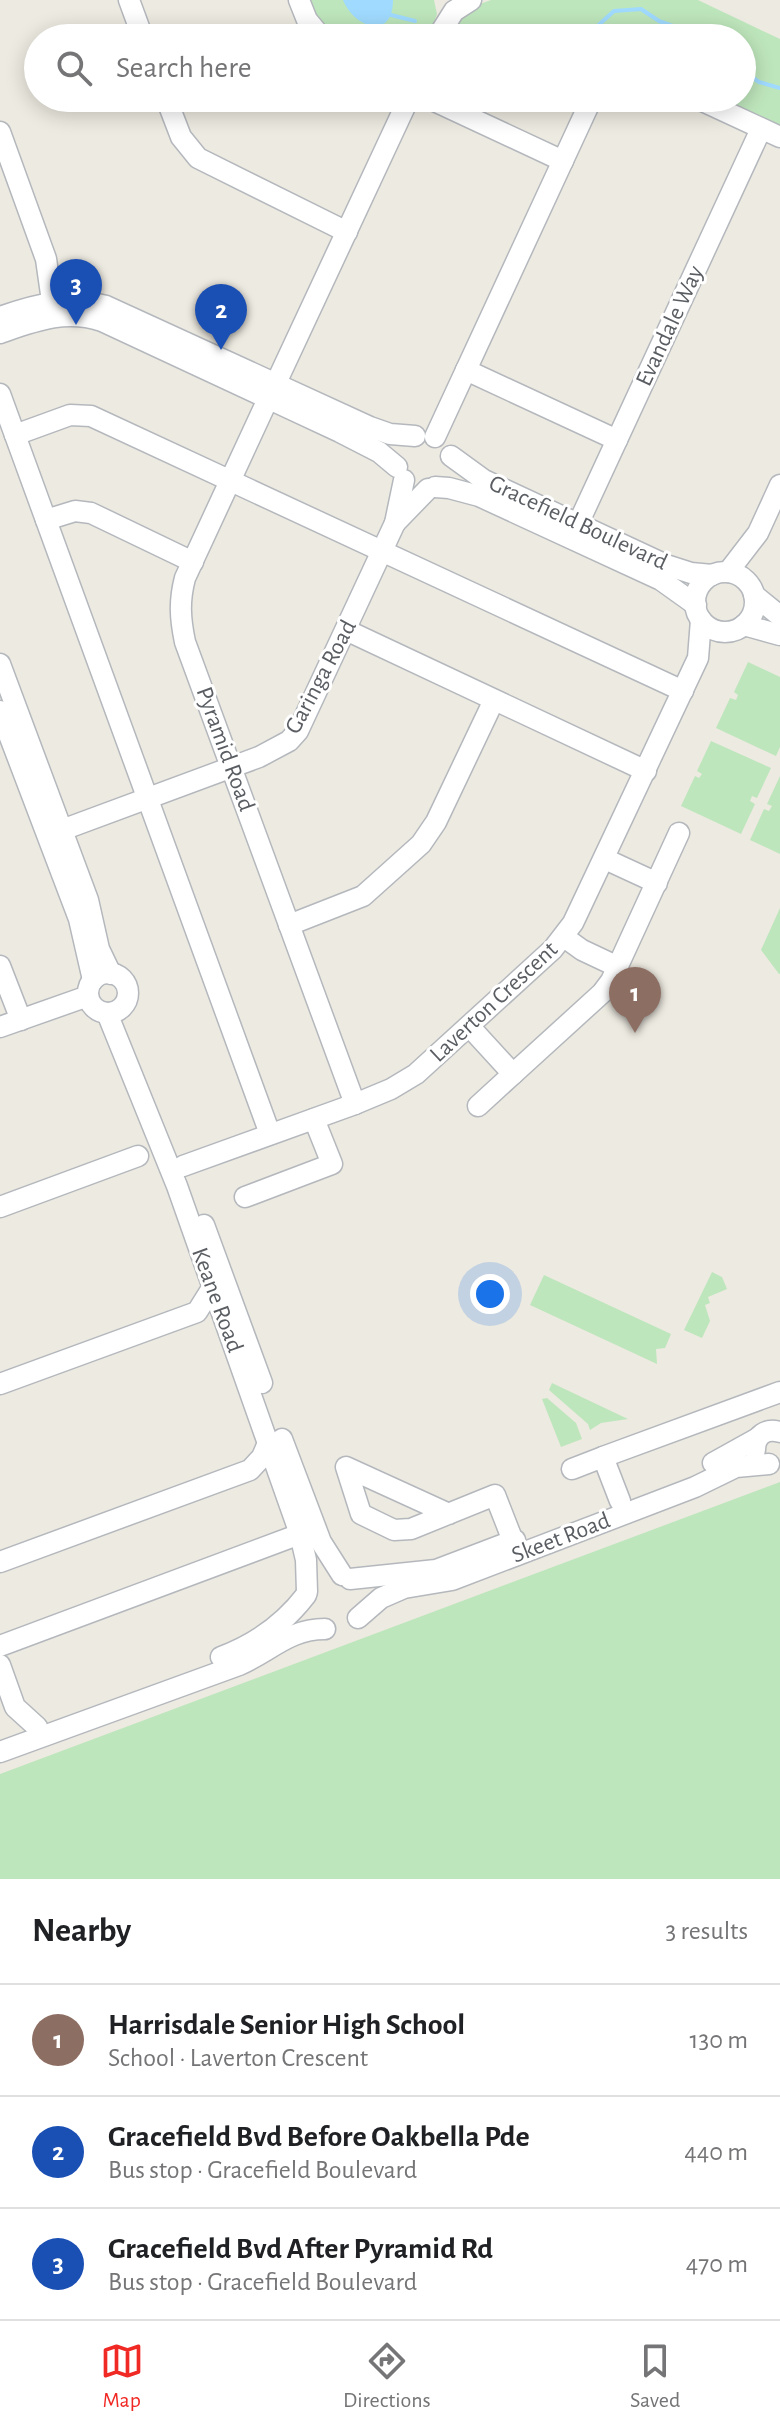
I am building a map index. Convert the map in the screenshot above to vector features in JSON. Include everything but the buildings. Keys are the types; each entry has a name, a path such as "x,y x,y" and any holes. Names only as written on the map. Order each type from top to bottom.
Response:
{"street":[{"path":"129,0 138,24"},
{"path":"299,0 310,24"},
{"path":"445,24 457,4"},
{"path":"171,112 181,137 198,158 347,232"},
{"name":"Pyramid Road","path":"355,1104 185,642 179,618 179,600 185,578 403,112"},
{"path":"458,112 563,161"},
{"path":"401,473 402,446 425,437 466,370 586,112"},
{"path":"726,112 771,133"},
{"path":"0,132 46,259 52,301"},
{"name":"Evandale Way","path":"578,524 771,133"},
{"path":"0,317 52,301 82,301 106,306 272,391"},
{"path":"0,333 51,316 93,318 344,424 442,442 451,456 448,474 432,488 411,486 379,452 344,424"},
{"path":"466,370 617,440"},
{"path":"0,394 270,1134"},
{"path":"15,435 70,415 91,416 683,691"},
{"name":"Gracefield Boulevard","path":"451,456 484,480 678,570 735,581 780,616"},
{"name":"Garinga Road","path":"62,830 232,767 289,741 298,731 395,523 401,473"},
{"path":"735,581 780,485"},
{"name":"Garinga Road","path":"395,523 432,488"},
{"name":"Gracefield Boulevard","path":"432,488 449,488 479,496 661,580 698,612"},
{"path":"46,520 75,511 91,513 193,562"},
{"path":"735,581 701,584 698,612 717,631 735,629 780,635"},
{"path":"735,581 753,613 735,629"},
{"name":"Laverton Crescent","path":"176,1169 355,1104 409,1080 564,937 605,859 698,658 698,612"},
{"name":"Laverton Crescent","path":"698,658 735,629"},
{"path":"346,630 646,771"},
{"name":"Keane Road","path":"0,664 88,900 99,949 94,1008 114,1011"},
{"path":"289,925 363,896 421,844 436,822 494,700"},
{"name":"Keane Road","path":"0,711 79,919 97,983"},
{"path":"478,1106 605,990 679,833"},
{"path":"605,859 657,883"},
{"path":"564,937 582,950 618,967"},
{"path":"0,966 21,1020"},
{"name":"Keane Road","path":"97,983 122,979 127,998 114,1011"},
{"path":"0,1027 97,983"},
{"name":"Keane Road","path":"114,1011 155,1132 176,1169 212,1288 300,1534 306,1560 307,1593"},
{"name":"Keane Road","path":"114,1011 176,1169 234,1300 321,1542 346,1577"},
{"path":"469,1026 513,1074"},
{"path":"245,1197 332,1164 314,1119"},
{"path":"0,1207 138,1156 155,1132"},
{"path":"138,1156 176,1169"},
{"path":"197,1312 212,1288"},
{"path":"0,1384 197,1312 225,1323"},
{"path":"572,1469 780,1392"},
{"path":"774,1433 755,1446 757,1454 774,1463"},
{"name":"Skeet Road","path":"346,1577 436,1570 687,1476 774,1433"},
{"path":"0,1562 250,1470 262,1457 268,1443"},
{"path":"603,1457 620,1501"},
{"name":"Skeet Road","path":"358,1618 381,1598 404,1588 452,1580 695,1487 736,1467 774,1463"},
{"path":"449,1514 346,1467 361,1514 394,1530 411,1529 449,1514 495,1495 513,1541"},
{"path":"250,1470 268,1476 284,1487"},
{"path":"0,1646 300,1534"},
{"path":"0,1741 237,1651 277,1627 318,1579 334,1574 346,1577 358,1587 362,1608 351,1626 341,1630 298,1632 261,1656 239,1665 0,1752"},
{"path":"307,1593 306,1607 311,1619 325,1629"},
{"path":"0,1665 15,1707 37,1727"}],"green space":[{"path":"307,0 434,0 437,14 433,24 320,24"},
{"path":"491,0 698,0 748,24 452,24 466,9"},
{"path":"756,28 780,39 780,129 747,112 756,112"},
{"path":"748,662 780,677 780,747 776,756 716,728 730,698 736,700 738,695 734,692"},
{"path":"711,741 771,768 757,798 752,796 750,801 755,804 741,834 681,806 695,776 699,778 702,774 697,771"},
{"path":"780,776 780,854 750,840 764,809 769,811 772,806 767,804"},
{"path":"780,908 780,974 779,974 761,950"},
{"path":"712,1272 722,1277 727,1289 708,1297 710,1303 705,1305 710,1321 702,1338 684,1330"},
{"path":"544,1275 671,1334 665,1348 656,1349 657,1364 530,1305"},
{"path":"552,1383 628,1419 601,1423 590,1430 588,1424 549,1390"},
{"path":"547,1398 576,1423 582,1439 561,1447 542,1399"},
{"path":"780,1482 780,1879 0,1879 0,1774"}],"water":[{"path":"343,0 393,0 391,13 382,24 364,23 348,10"}],"waterway":[{"path":"600,24 614,11 641,9 667,24"},
{"path":"391,15 415,21"},
{"path":"756,80 780,88"}],"place":[{"name":"Gracefield Bvd After Pyramid Rd","path":"76,325"},
{"name":"Gracefield Bvd Before Oakbella Pde","path":"221,350"},
{"name":"Harrisdale Senior High School","path":"635,1033"}]}
